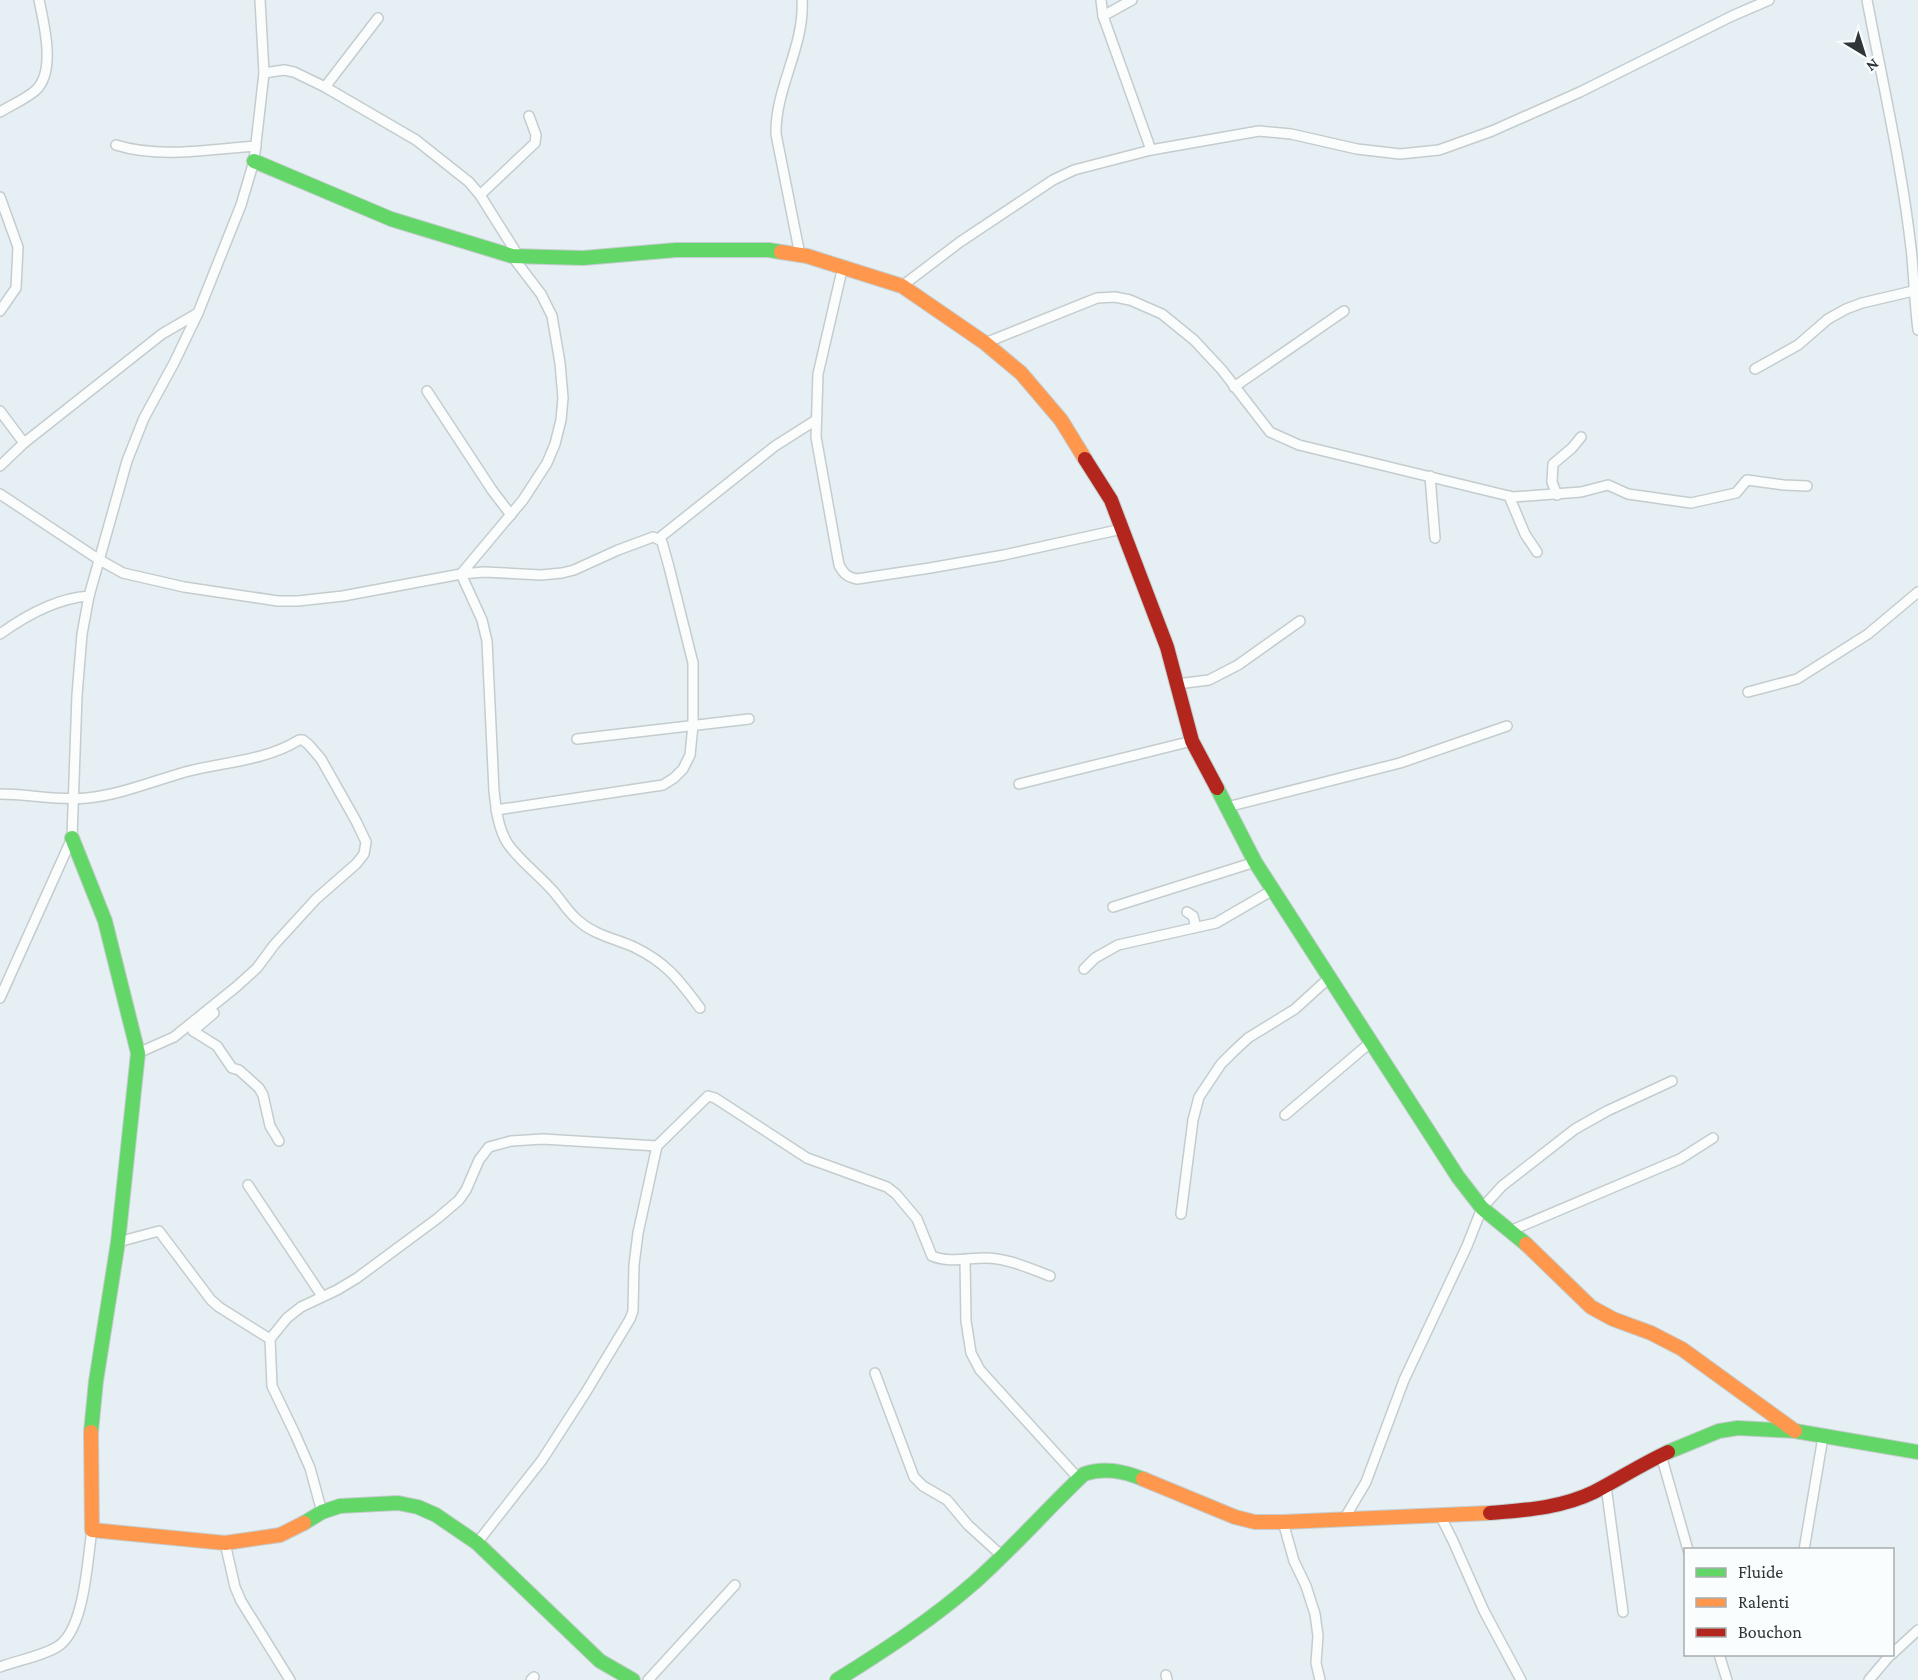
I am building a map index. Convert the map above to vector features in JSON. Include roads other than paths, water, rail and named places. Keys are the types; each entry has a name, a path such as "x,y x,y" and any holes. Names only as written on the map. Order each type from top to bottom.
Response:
{"street":[{"path":"0,112 36,90 45,76 48,64 39,0"},
{"path":"0,998 72,838 77,695 82,634 98,559 127,461 144,418 198,313 241,204 254,160 264,73 260,0"},
{"path":"800,255 776,134 776,118 779,99 796,45 802,0"},
{"path":"1101,0 1103,16 1151,150"},
{"path":"1103,16 1132,0"},
{"path":"902,286 960,242 1053,180 1074,170 1151,150 1259,130 1291,134 1357,149 1400,154 1439,150 1536,112 1769,0"},
{"path":"1867,0 1899,174 1912,259 1918,330"},
{"path":"325,87 378,18"},
{"path":"264,73 284,70 294,72 325,87 416,140 469,182 480,195 552,316 563,398 555,444 547,463 523,500 461,574"},
{"path":"480,195 535,142 536,135 529,116"},
{"path":"116,145 137,152 195,151 256,146"},
{"path":"254,160 391,219 515,256 583,258 676,250 769,250 800,255 843,266 902,286 985,343 1020,373 1061,420 1112,500 1167,647 1192,741 1255,862 1458,1177 1482,1208 1510,1230 1591,1307 1682,1349 1795,1431"},
{"path":"0,197 18,247 16,288 0,310"},
{"path":"843,266 818,374 816,437 839,565 844,573 857,579 930,568 1004,555 1122,528"},
{"path":"1755,369 1798,345 1828,319 1846,309 1913,291"},
{"path":"985,343 1097,298 1115,297 1130,300 1162,314 1194,340 1222,370 1263,425 1277,436 1299,445 1509,496 1557,495 1608,485 1628,494 1691,503 1736,493 1747,480 1807,486"},
{"path":"1234,387 1344,311"},
{"path":"0,466 24,443 162,334 198,313"},
{"path":"427,391 492,490 511,514"},
{"path":"0,411 24,443"},
{"path":"658,539 775,446 816,420"},
{"path":"1557,495 1552,482 1553,464 1581,437"},
{"path":"1430,476 1435,538"},
{"path":"0,494 123,573 156,581 278,601 317,600 461,574 562,573 653,537 658,539 662,542 693,663 693,725 688,761 674,778 663,786 496,810"},
{"path":"1509,496 1525,534 1537,552"},
{"path":"461,574 482,620 487,641 494,791 501,831 509,845 554,891 579,922 664,964 677,976 700,1008"},
{"path":"1748,692 1797,679 1868,634 1918,592"},
{"path":"0,634 50,606 76,596 89,596"},
{"path":"1177,684 1209,680 1238,665 1300,621"},
{"path":"577,739 748,719"},
{"path":"1227,807 1400,763 1507,726"},
{"path":"0,794 91,798 186,772 276,752 303,740 321,759 356,820 366,842 364,854 356,864 316,899 274,945 257,968 174,1037 138,1053"},
{"path":"1019,784 1192,741"},
{"path":"0,1667 58,1646 68,1636 80,1614 92,1530 90,1438 104,1325 118,1242 138,1053 105,921 72,838"},
{"path":"1113,907 1255,862"},
{"path":"1084,969 1095,958 1118,945 1216,923 1273,890"},
{"path":"1187,912 1193,916 1196,927"},
{"path":"1181,1214 1193,1120 1199,1097 1221,1064 1248,1038 1295,1009 1329,978"},
{"path":"209,1009 214,1013 193,1031 217,1046 232,1068 239,1070 259,1089 263,1095 270,1126 279,1141"},
{"path":"1285,1115 1371,1042"},
{"path":"1344,1521 1366,1482 1404,1380 1467,1246 1482,1208 1502,1186 1575,1129 1607,1111 1672,1081"},
{"path":"477,1543 542,1460 630,1319 633,1311 634,1265 638,1233 657,1146 708,1096 715,1098 807,1158 887,1187 917,1219 932,1256 938,1259 1002,1260 1050,1276"},
{"path":"1510,1230 1680,1159 1713,1138"},
{"path":"322,1512 310,1468 272,1386 270,1339 287,1318 301,1307 357,1278 450,1208 466,1190 479,1160 489,1147 511,1141 543,1139 657,1146"},
{"path":"248,1185 322,1296"},
{"path":"118,1242 159,1231 219,1307 270,1339"},
{"path":"965,1260 966,1321 971,1353 980,1370 1079,1479"},
{"path":"875,1373 914,1477 923,1486 947,1500 968,1525 1001,1555"},
{"path":"837,1680 878,1655 936,1614 976,1580 1079,1479 1094,1469 1118,1471 1147,1480 1192,1500 1252,1521 1344,1521 1533,1510 1554,1506 1606,1486 1661,1455 1719,1431 1738,1428 1795,1431 1918,1452"},
{"path":"1804,1548 1823,1437"},
{"path":"1661,1455 1687,1548"},
{"path":"1606,1486 1623,1612"},
{"path":"92,1530 225,1543 280,1535 322,1512 340,1506 369,1503 418,1506 436,1515 477,1543 600,1661 633,1680"},
{"path":"1440,1515 1484,1611 1521,1680"},
{"path":"1283,1522 1294,1561 1306,1586 1315,1614 1318,1636 1316,1663 1320,1680"},
{"path":"225,1543 235,1587 241,1601 290,1680"},
{"path":"648,1680 735,1584"},
{"path":"1894,1652 1918,1630"},
{"path":"1720,1656 1727,1680"},
{"path":"1869,1680 1890,1656"}]}
